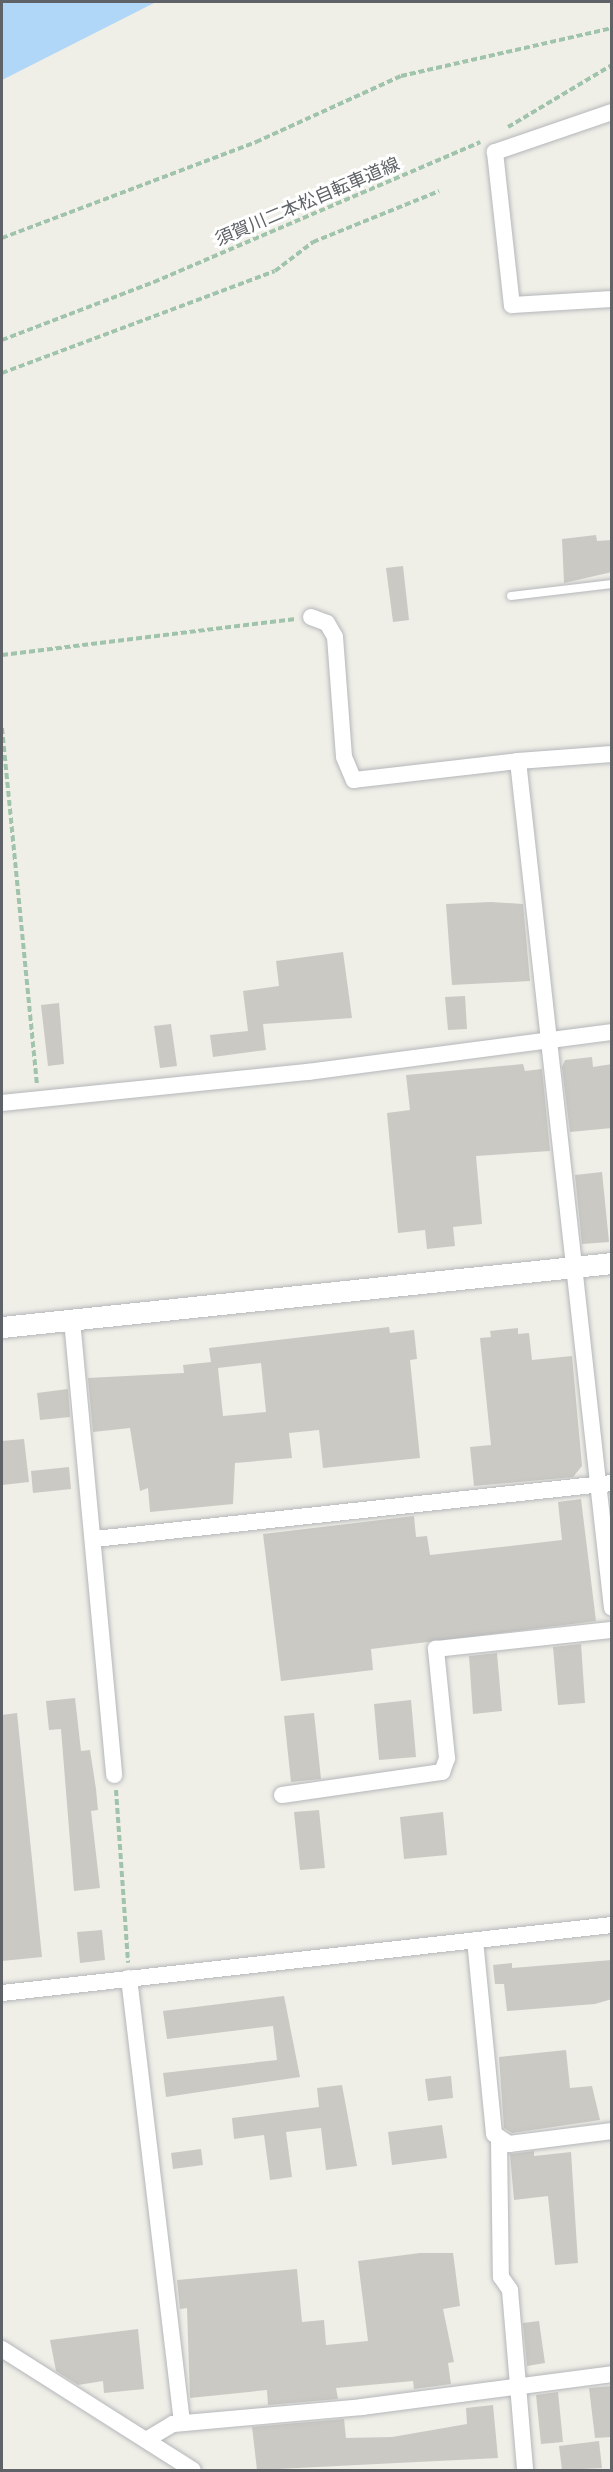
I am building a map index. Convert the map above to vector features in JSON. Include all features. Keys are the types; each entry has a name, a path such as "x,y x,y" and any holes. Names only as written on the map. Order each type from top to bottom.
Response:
{"street":[{"path":"612,112 491,146 512,305 612,299"},
{"path":"311,617 327,623 335,637 344,757 354,780 518,761 612,754"},
{"path":"518,761 545,1039 604,1484 612,1608"},
{"path":"2,1103 308,1072 545,1039 612,1032"},
{"path":"2,1327 612,1263"},
{"path":"72,1320 95,1539 114,1775"},
{"path":"95,1539 604,1484"},
{"path":"282,1795 442,1772 447,1758 436,1649 612,1630"},
{"path":"2,1993 612,1925"},
{"path":"475,1940 490,2124 499,2142 501,2277 510,2290 525,2470"},
{"path":"129,1978 182,2423"},
{"path":"499,2142 612,2131"},
{"path":"2,2349 193,2470"},
{"path":"146,2440 164,2426 182,2423 362,2408 612,2374"}],"lane":[{"path":"511,596 612,584"}],"path":[{"path":"2,238 256,142 401,76 612,28"},
{"name":"須賀川二本松自転車道線","path":"2,340 154,282 491,146 612,64"},
{"path":"2,373 274,271 313,242 439,191"},
{"path":"2,656 311,617"},
{"path":"2,728 38,1098"},
{"path":"114,1775 129,1978"}],"water":[{"path":"2,2 156,2 2,80"}],"building":[{"path":"596,535 597,541 612,540 612,572 564,583 562,539"},
{"path":"403,566 409,620 393,622 386,568"},
{"path":"491,902 523,904 530,981 452,985 446,904"},
{"path":"343,952 352,1018 263,1024 266,1050 213,1057 210,1035 248,1031 243,991 279,986 276,961"},
{"path":"465,996 467,1029 448,1030 445,997"},
{"path":"59,1003 64,1064 48,1066 41,1005"},
{"path":"171,1024 177,1066 160,1068 154,1026"},
{"path":"592,1057 593,1067 612,1064 612,1128 570,1132 562,1067 565,1060"},
{"path":"523,1064 525,1071 542,1069 550,1151 476,1156 482,1224 453,1227 455,1246 427,1249 425,1230 398,1233 387,1113 410,1110 406,1075"},
{"path":"602,1172 609,1242 582,1244 575,1175"},
{"path":"389,1327 390,1333 414,1330 417,1359 410,1360 420,1458 323,1468 319,1430 289,1433 292,1458 235,1463 233,1504 150,1512 148,1488 140,1491 130,1428 93,1432 88,1378 184,1373 183,1365 211,1362 209,1348","holes":["261,1363 266,1412 223,1416 218,1368"]},
{"path":"518,1328 518,1334 529,1333 532,1360 572,1356 582,1466 573,1477 474,1486 470,1447 491,1445 480,1338 491,1337 490,1331"},
{"path":"68,1389 70,1417 40,1420 37,1393"},
{"path":"24,1439 29,1482 2,1485 2,1441"},
{"path":"69,1467 71,1489 33,1493 31,1471"},
{"path":"581,1499 596,1621 371,1649 373,1670 281,1681 263,1534 414,1516 416,1537 427,1536 430,1555 562,1540 558,1502"},
{"path":"581,1644 585,1703 558,1705 553,1647"},
{"path":"497,1653 502,1711 473,1714 469,1656"},
{"path":"75,1698 81,1751 90,1750 96,1789 98,1810 91,1811 100,1888 74,1891 61,1729 49,1730 46,1701"},
{"path":"411,1700 416,1757 379,1760 374,1704"},
{"path":"17,1713 42,1957 2,1961 2,1715"},
{"path":"314,1713 321,1779 291,1782 284,1716"},
{"path":"319,1810 325,1868 300,1870 294,1812"},
{"path":"443,1812 447,1855 404,1859 400,1817"},
{"path":"102,1930 105,1960 80,1963 77,1932"},
{"path":"612,1960 612,1999 595,2004 507,2011 504,1984 495,1984 493,1965 512,1963 512,1968"},
{"path":"284,1996 300,2077 166,2097 163,2073 277,2060 273,2026 167,2039 163,2011"},
{"path":"566,2050 570,2088 592,2086 600,2120 512,2133 504,2128 499,2057"},
{"path":"451,2076 453,2098 428,2101 425,2079"},
{"path":"342,2085 357,2166 326,2170 321,2128 286,2132 292,2177 270,2180 264,2135 234,2139 232,2118 319,2107 317,2088"},
{"path":"442,2125 447,2158 392,2165 388,2132"},
{"path":"201,2149 203,2165 173,2169 171,2153"},
{"path":"534,2151 534,2156 571,2152 578,2263 555,2265 548,2196 514,2200 510,2154"},
{"path":"420,2253 453,2253 460,2306 443,2309 454,2362 448,2363 451,2384 414,2389 413,2381 336,2388 338,2399 268,2405 267,2390 190,2398 187,2308 180,2309 177,2280 297,2269 302,2322 324,2320 326,2345 368,2341 358,2261"},
{"path":"539,2321 545,2363 527,2366 523,2323"},
{"path":"138,2329 144,2389 104,2393 103,2381 78,2385 56,2371 50,2340"},
{"path":"612,2386 612,2437 595,2438 589,2388"},
{"path":"558,2392 563,2442 541,2444 536,2395"},
{"path":"493,2405 498,2458 257,2470 252,2427 344,2419 346,2438 392,2437 467,2424 466,2408"},
{"path":"599,2441 602,2468 562,2470 559,2446"}]}
